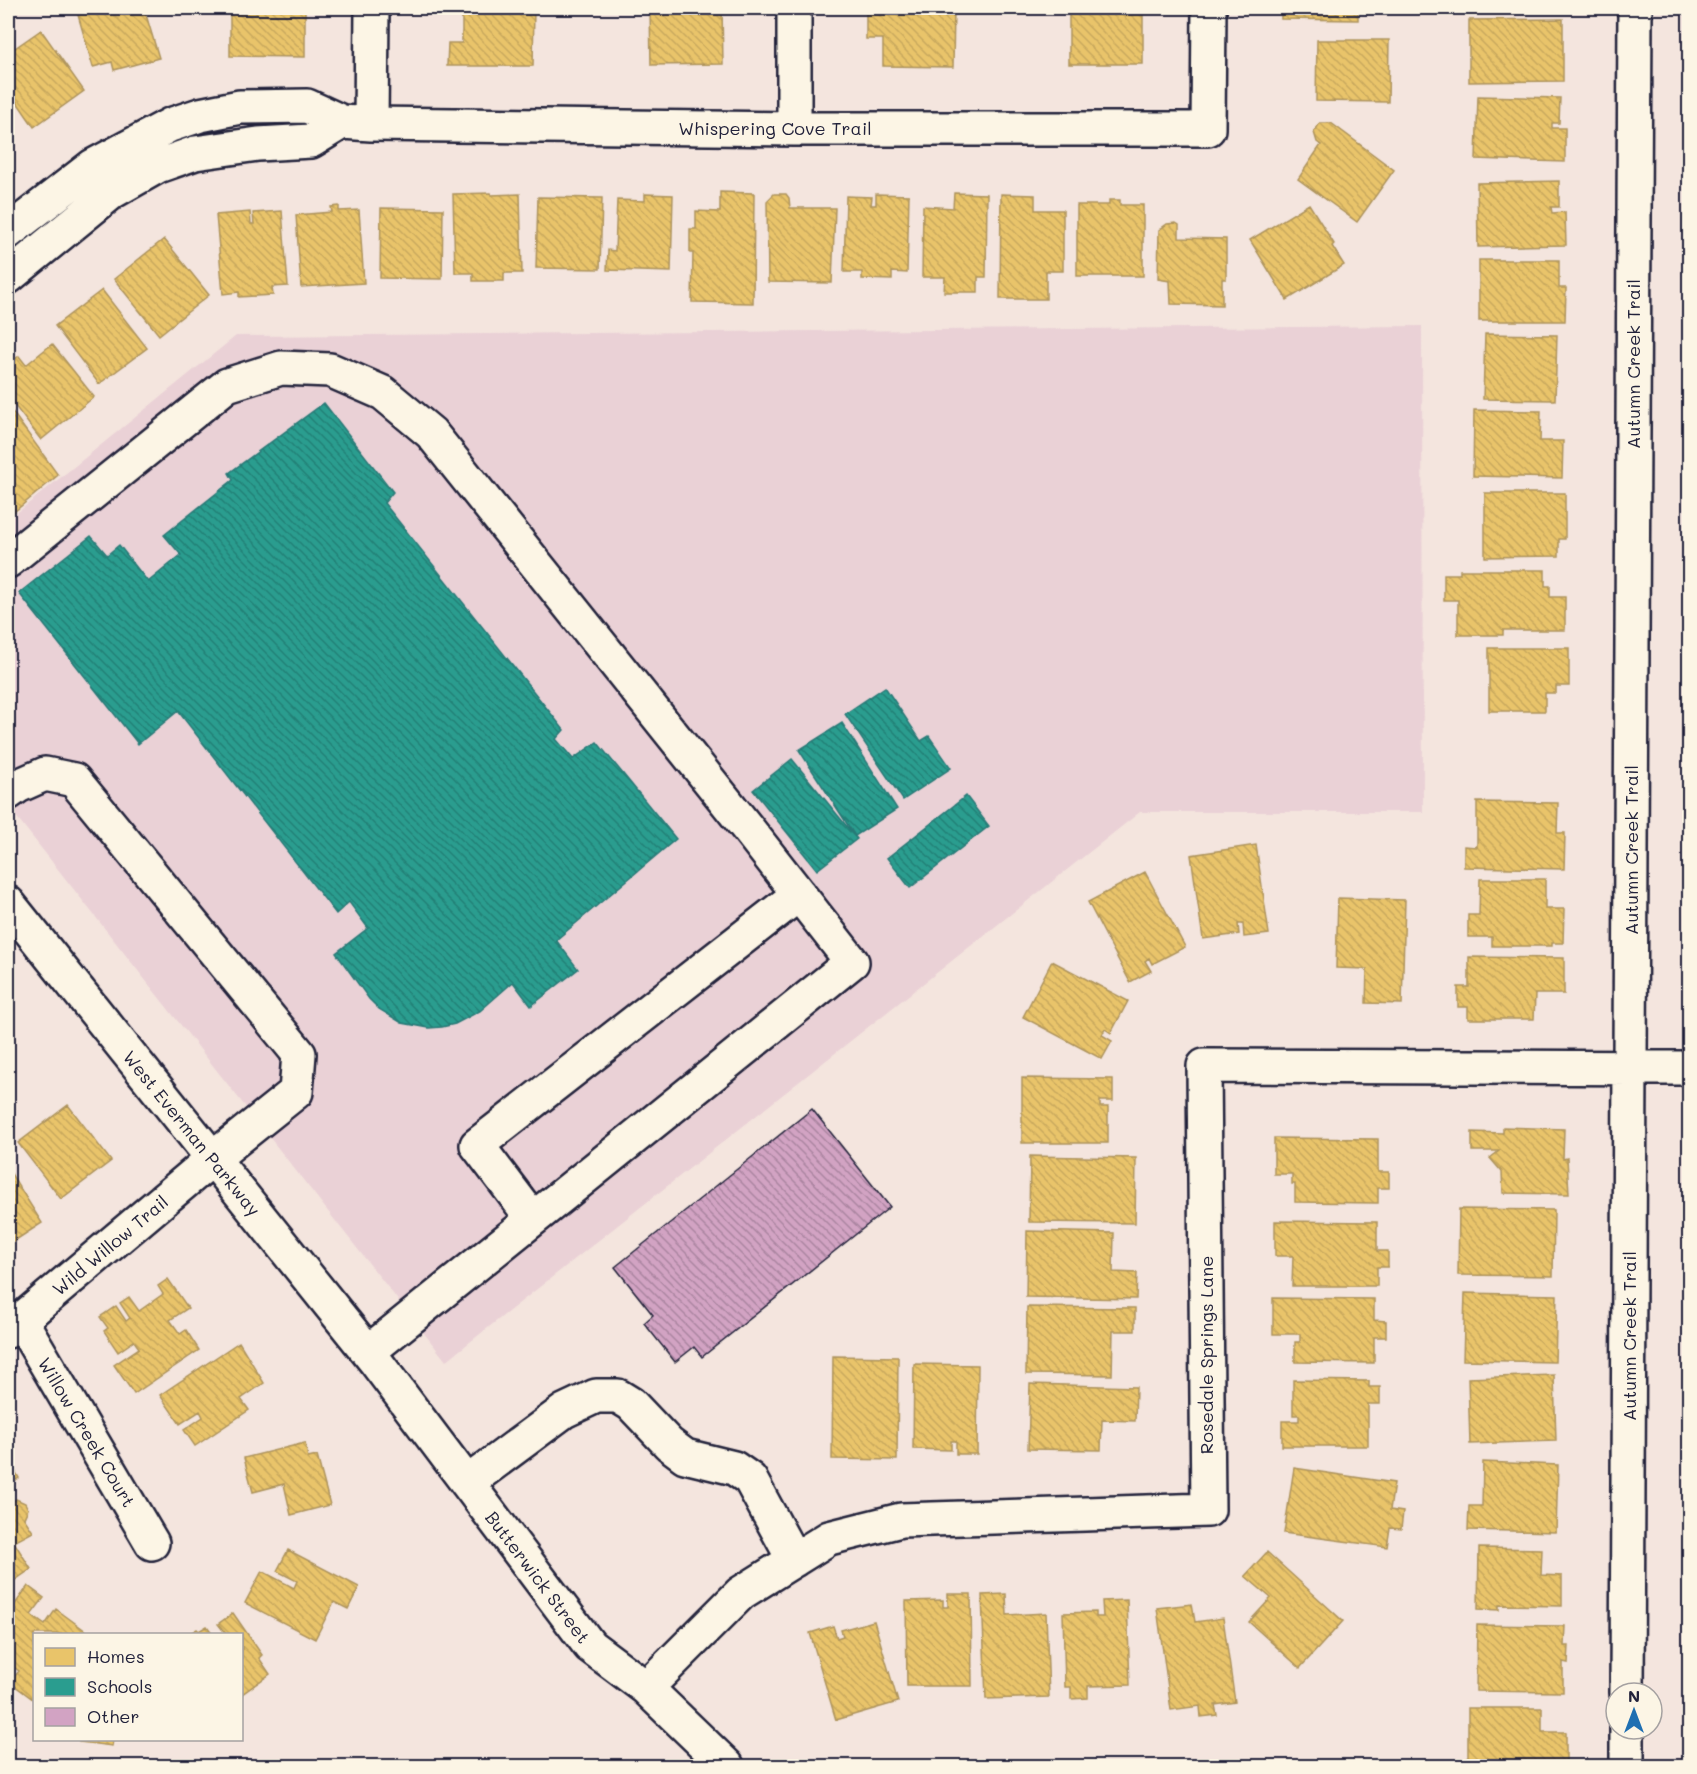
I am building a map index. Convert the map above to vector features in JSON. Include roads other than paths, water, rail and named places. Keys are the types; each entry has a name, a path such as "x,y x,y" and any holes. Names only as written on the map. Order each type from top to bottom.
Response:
{"street":[{"path":"8,277 112,192 158,166 195,153 258,144 311,141 357,123 372,8"},
{"path":"794,8 794,129"},
{"name":"Whispering Cove Trail","path":"8,232 93,166 171,125 200,115 240,108 307,106 357,123 794,129 1208,129 1209,8"},
{"name":"Autumn Creek Trail","path":"1627,1681 1635,8"},
{"path":"46,202 67,228"},
{"path":"8,561 227,385 281,368 330,370 383,393 430,433 852,962 533,1219 372,1357"},
{"name":"Wild Willow Trail","path":"8,793 45,774 74,780 299,1054 296,1092 14,1326"},
{"path":"533,1219 477,1145 799,894"},
{"name":"West Everman Parkway","path":"8,903 372,1357"},
{"name":"Rosedale Springs Lane","path":"646,1688 741,1593 829,1538 901,1520 1208,1510 1204,1066 1689,1068"},
{"name":"Willow Creek Court","path":"14,1326 152,1543"},
{"name":"Butterwick Street","path":"372,1357 590,1646 646,1688 727,1767"},
{"path":"467,1483 564,1411 596,1396 618,1396 631,1404 669,1444 685,1456 734,1468 750,1479 794,1560"},
{"path":"1627,1741 1627,1767"}]}
